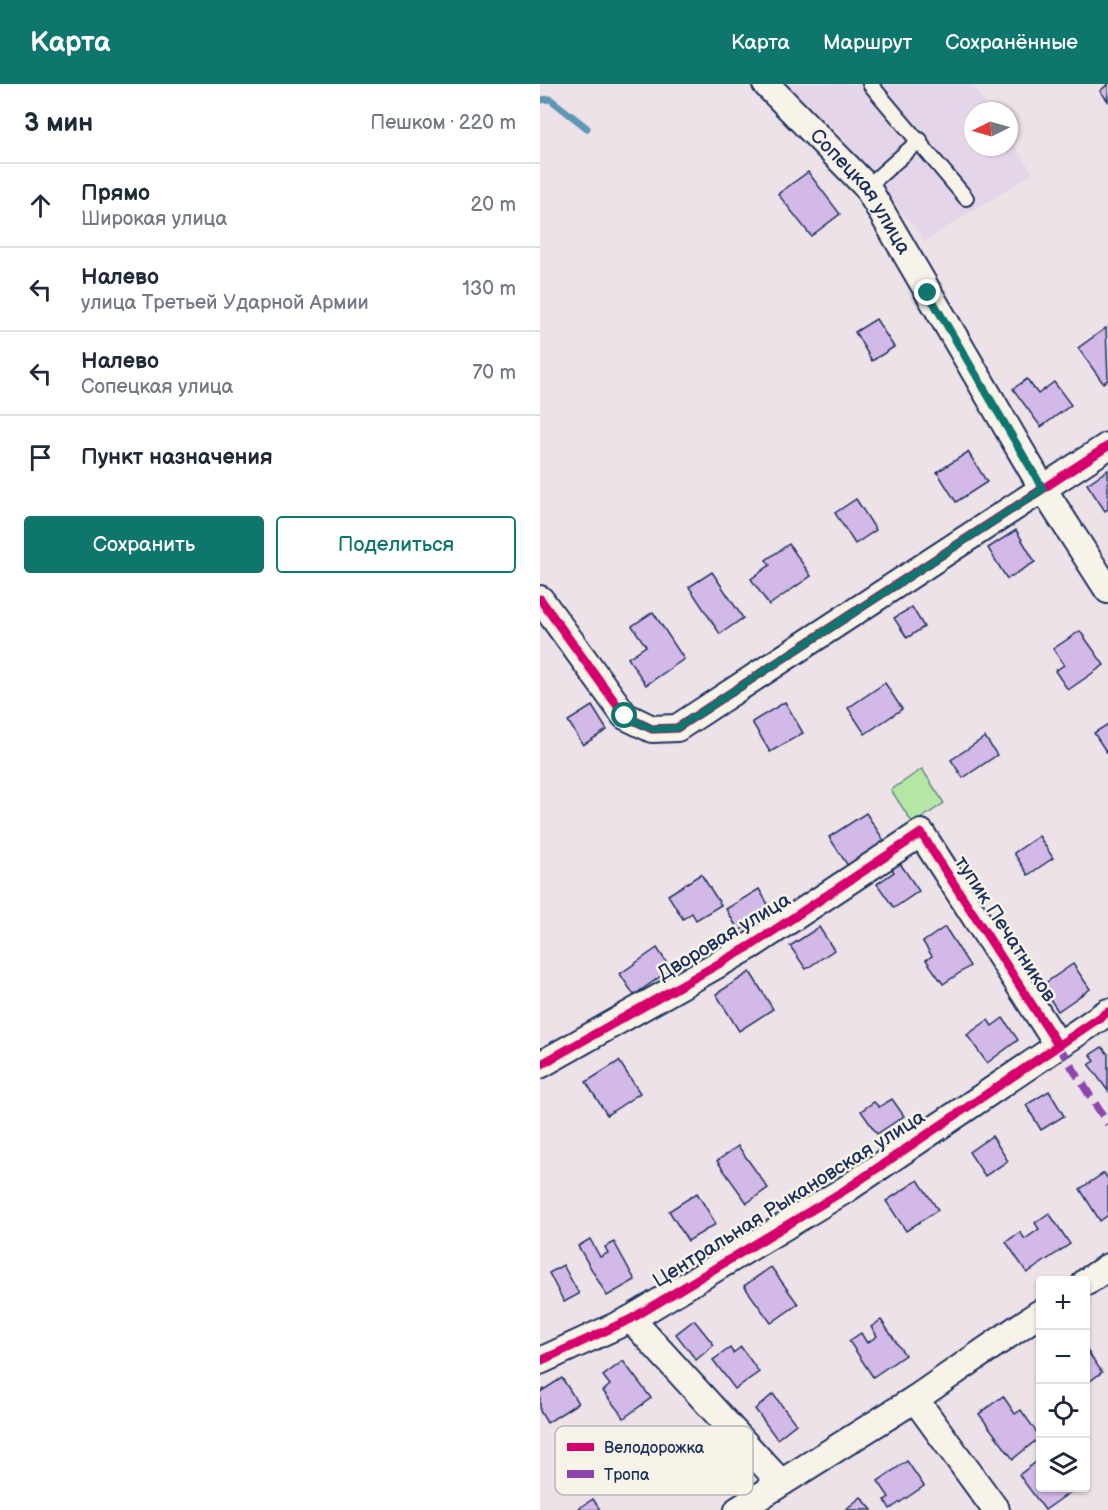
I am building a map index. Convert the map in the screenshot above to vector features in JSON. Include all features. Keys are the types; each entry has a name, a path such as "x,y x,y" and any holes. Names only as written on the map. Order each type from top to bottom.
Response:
{"street":[{"name":"Сопецкая улица","path":"768,85 867,187 1043,489 1108,590"},
{"path":"540,599 625,716 652,729 677,728 1108,446"},
{"name":"тупик Печатников","path":"921,833 1058,1044"},
{"name":"Дворовая улица","path":"540,1065 752,945 921,833"},
{"name":"Центральная Рыкановская улица","path":"540,1361 631,1319 845,1190 1108,1012"},
{"path":"1090,1279 1108,1267"},
{"path":"738,1510 915,1399 1036,1316"},
{"path":"631,1319 729,1426"},
{"path":"915,1399 996,1510"},
{"path":"753,1452 780,1482"}],"lane":[{"path":"870,84 920,140 966,198"},
{"path":"867,187 920,140"}],"shaded area":[{"path":"786,84 972,84 984,102 964,102 964,156 1018,156 1018,151 1033,173 925,241 842,137"}],"green space":[{"path":"922,769 944,803 913,824 891,790"}],"building":[{"path":"1108,84 1108,101 1100,91"},
{"path":"808,172 840,214 811,236 778,194"},
{"path":"876,319 894,347 872,361 855,332"},
{"path":"1106,328 1108,380 1103,383 1078,348"},
{"path":"1027,379 1038,394 1054,382 1071,405 1041,427 1013,389"},
{"path":"968,452 987,482 956,502 937,472"},
{"path":"1108,470 1108,509 1105,511 1087,484"},
{"path":"856,499 876,530 855,544 835,513"},
{"path":"1016,530 1035,562 1007,579 988,548"},
{"path":"789,544 811,576 769,605 751,579 770,565 766,560"},
{"path":"712,572 743,618 720,634 689,587"},
{"path":"912,607 924,627 907,638 894,618"},
{"path":"653,612 684,659 646,685 628,658 646,646 632,626"},
{"path":"1080,631 1104,665 1068,690 1055,671 1064,665 1053,649"},
{"path":"885,683 902,709 865,734 848,708"},
{"path":"785,702 803,733 770,752 752,722"},
{"path":"592,706 607,730 583,745 568,721"},
{"path":"1108,724 1108,752 1107,753 1094,733"},
{"path":"985,737 997,755 963,778 951,760"},
{"path":"866,813 885,842 848,866 829,837"},
{"path":"1039,836 1053,858 1028,875 1014,853"},
{"path":"899,862 919,891 894,908 877,884 894,872 891,868"},
{"path":"701,874 721,905 696,920 692,913 683,919 668,895"},
{"path":"759,889 772,911 739,931 726,909"},
{"path":"819,927 834,950 806,969 790,946"},
{"path":"945,927 970,966 943,984 926,960 932,956 923,942"},
{"path":"657,948 671,969 634,995 620,974"},
{"path":"1073,964 1090,989 1058,1011 1041,986"},
{"path":"750,972 773,1009 739,1031 716,994"},
{"path":"1003,1018 1018,1040 987,1063 967,1035 988,1020 992,1026"},
{"path":"1102,1047 1108,1054 1108,1091 1089,1065 1095,1061 1090,1055"},
{"path":"619,1061 640,1093 607,1115 586,1082"},
{"path":"1049,1091 1064,1116 1041,1130 1026,1105"},
{"path":"892,1099 904,1116 877,1134 861,1111 874,1102 879,1107"},
{"path":"992,1136 1008,1161 985,1176 969,1152"},
{"path":"738,1146 768,1188 747,1203 717,1161"},
{"path":"1104,1173 1108,1179 1108,1215 1100,1221 1080,1189"},
{"path":"918,1180 938,1210 906,1231 886,1201"},
{"path":"697,1193 716,1224 688,1241 669,1211"},
{"path":"1049,1213 1070,1244 1027,1273 1006,1242 1020,1232 1025,1239 1039,1229 1035,1223"},
{"path":"590,1239 600,1257 608,1253 605,1247 614,1242 635,1280 607,1296 578,1246"},
{"path":"563,1265 579,1294 564,1302 549,1273"},
{"path":"771,1267 798,1304 771,1323 744,1286"},
{"path":"694,1320 714,1345 696,1360 676,1334"},
{"path":"881,1320 905,1355 873,1377 849,1341 861,1333 867,1343 877,1336 871,1327"},
{"path":"741,1347 759,1372 735,1389 713,1360 730,1348 733,1353"},
{"path":"1090,1355 1102,1372 1090,1381"},
{"path":"623,1361 651,1398 624,1418 603,1391 610,1385 603,1376"},
{"path":"562,1378 578,1403 547,1423 540,1411 540,1392"},
{"path":"773,1394 796,1424 777,1439 755,1409"},
{"path":"1003,1396 1015,1414 1021,1410 1036,1431 1036,1440 1013,1459 979,1414"},
{"path":"907,1461 924,1486 890,1509 885,1500 889,1497 878,1481"},
{"path":"1036,1462 1036,1492 1070,1492 1045,1510 1019,1475"},
{"path":"861,1497 872,1510 845,1510"},
{"path":"593,1499 600,1510 578,1510 578,1509"}],"waterway":[{"path":"540,100 550,99 587,128"}],"marked path":[{"path":"1058,1045 1108,1124"}],"cycle path":[{"path":"540,599 625,716 652,729 677,728 1108,446"},
{"path":"540,1065 752,945 921,833 1058,1045"},
{"path":"540,1361 631,1319 845,1190 1108,1012"}],"route":[{"path":"625,716 652,729 677,728 1043,489 928,293"}]}
